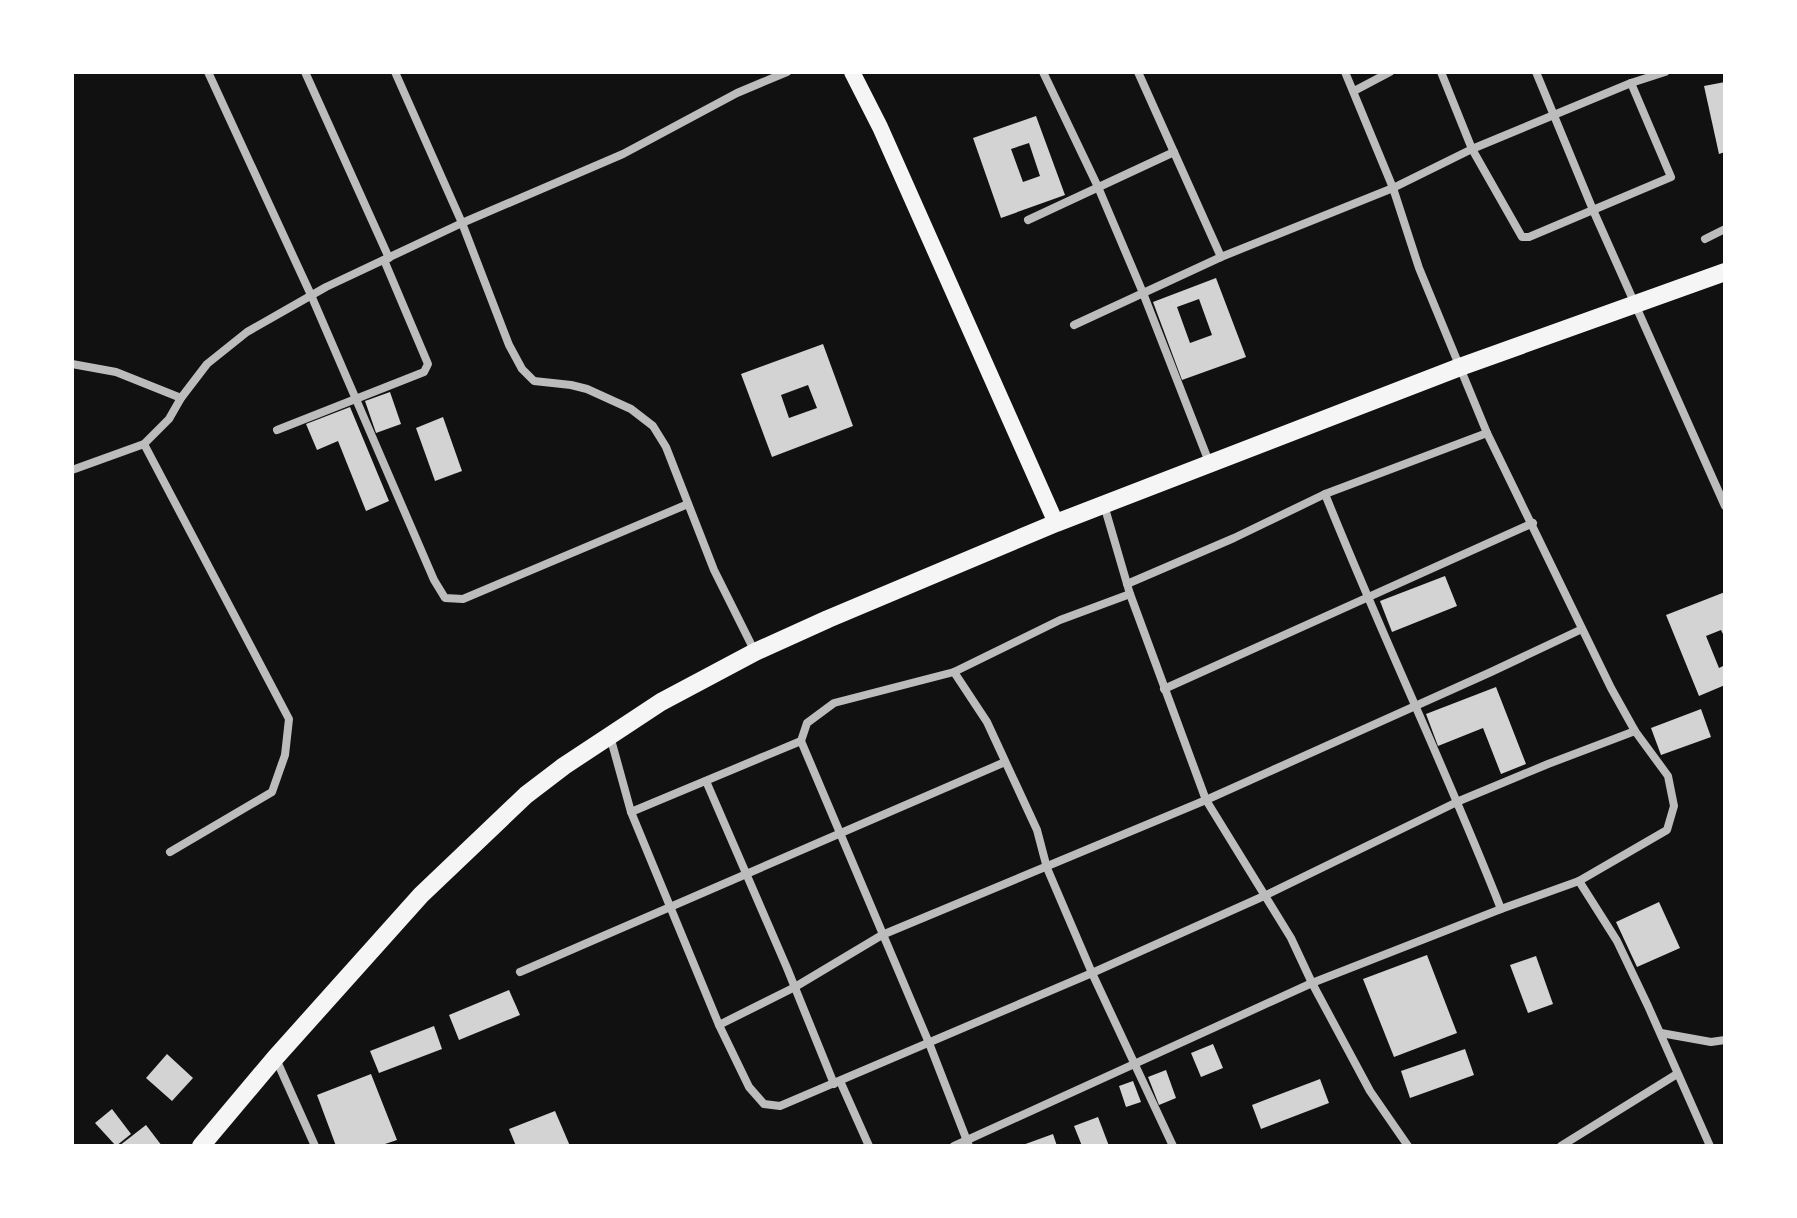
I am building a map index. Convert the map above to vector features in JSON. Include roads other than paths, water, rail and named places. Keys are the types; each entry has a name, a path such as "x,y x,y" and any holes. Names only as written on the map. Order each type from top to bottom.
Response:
{"highway":[{"path":"201,1146 421,895 526,795 661,702 755,652 1056,523 1460,367 1725,272"}],"main road":[{"path":"852,72 880,127 1056,523"}],"street":[{"path":"208,72 311,295 434,580 445,598 463,599 688,504"},
{"path":"277,430 424,372 428,364 387,259 305,72"},
{"path":"395,72 462,223 509,345 522,369 534,381 571,385 615,401 653,426 666,447 714,570 755,652"},
{"path":"72,470 144,444 169,419 207,364 247,332 311,295 462,223 623,154 737,93 787,72"},
{"path":"1043,72 1098,187 1209,462"},
{"path":"1138,72 1221,257"},
{"path":"954,1146 967,1143 1312,983 1579,881 1667,830 1674,806 1668,776 1635,731 1487,433 1419,268 1393,188 1345,72"},
{"path":"1354,91 1390,72"},
{"path":"1441,72 1472,149 1522,237 1529,237 1671,177 1631,83"},
{"path":"1536,72 1593,210 1725,506"},
{"path":"1074,325 1221,257 1393,188 1472,149 1665,72"},
{"path":"1028,220 1174,152"},
{"path":"1705,239 1725,229"},
{"path":"72,364 116,372 181,398"},
{"path":"1127,584 1234,538 1325,494 1487,433"},
{"path":"144,444 289,719 285,755 272,792 170,852"},
{"path":"1325,494 1367,599 1459,801 1501,909"},
{"path":"1104,505 1130,594 1206,800 1291,938 1370,1091 1408,1146"},
{"path":"1164,689 1533,523"},
{"path":"967,1143 929,1043 801,741 807,723 834,703 954,672 1060,620 1130,594"},
{"path":"719,1025 795,987 882,935 1206,800 1582,629"},
{"path":"954,672 987,722 1037,830 1047,868 1092,973 1173,1146"},
{"path":"610,735 631,812 719,1025 749,1087 764,1104 780,1106 1264,896 1459,801 1635,731"},
{"path":"631,812 801,741"},
{"path":"520,972 1005,762"},
{"path":"706,781 837,1083 869,1146"},
{"path":"1579,881 1617,941 1710,1146"},
{"path":"1661,1033 1711,1042 1725,1040"},
{"path":"275,1058 315,1146"},
{"path":"1561,1146 1677,1074"}]}
